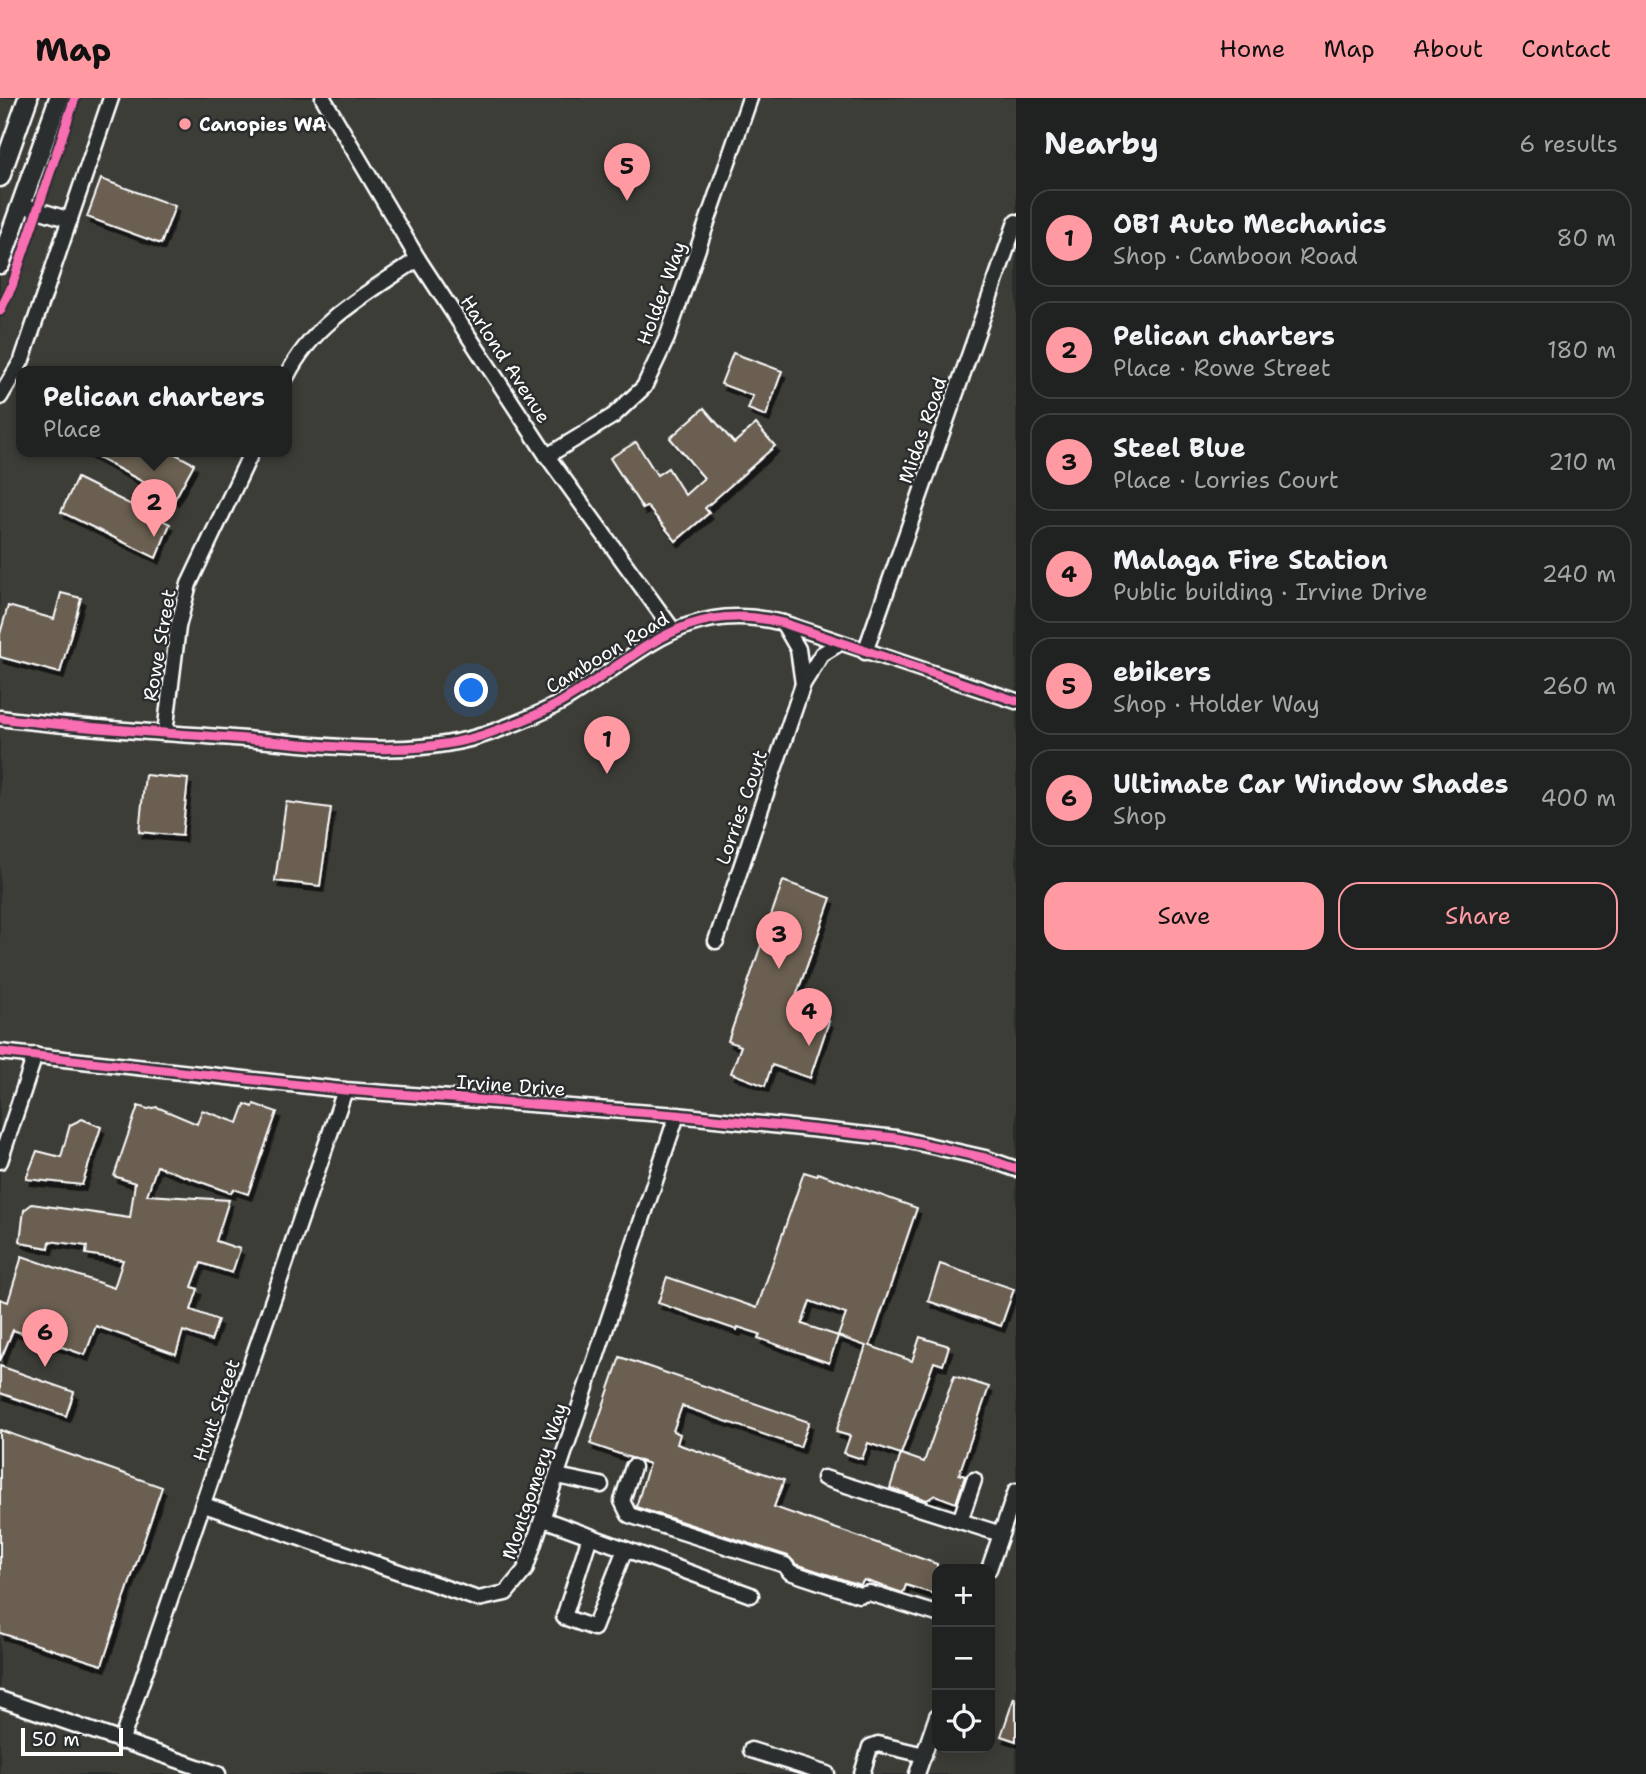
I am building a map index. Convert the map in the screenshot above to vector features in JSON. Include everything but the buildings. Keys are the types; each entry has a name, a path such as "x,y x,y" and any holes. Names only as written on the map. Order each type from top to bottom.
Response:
{"main road":[{"path":"0,177 28,98"},
{"path":"0,264 59,98"}],"street":[{"path":"18,366 111,98"},
{"name":"Harlond Avenue","path":"323,98 418,259 547,456 673,629"},
{"name":"Holder Way","path":"547,456 613,416 644,387 667,338 750,98"},
{"path":"22,205 70,219"},
{"name":"Midas Road","path":"865,652 1016,222"},
{"path":"291,366 313,337 341,311 418,259"},
{"path":"0,397 16,370"},
{"name":"Rowe Street","path":"165,733 178,627 189,584 249,457"},
{"name":"Camboon Road","path":"0,718 165,733 425,748 462,742 494,732 566,699 673,629 704,619 733,615 760,617 783,623 1016,701"},
{"name":"Lorries Court","path":"783,623 798,649 803,684"},
{"name":"Lorries Court","path":"716,941 803,684 822,654 840,643"},
{"name":"Irvine Drive","path":"0,1052 345,1090 677,1115 896,1138 985,1158 1016,1169"},
{"path":"0,1161 35,1055"},
{"name":"Hunt Street","path":"121,1742 345,1090"},
{"name":"Montgomery Way","path":"204,1505 478,1599 506,1593 525,1570 677,1115"},
{"path":"632,1467 622,1501 624,1511 629,1514 785,1565 790,1572 859,1595 869,1593 932,1612"},
{"path":"557,1476 601,1485"},
{"path":"824,1478 1001,1534"},
{"path":"960,1521 974,1480"},
{"path":"991,1564 1016,1491"},
{"path":"542,1519 751,1595"},
{"path":"590,1536 564,1617 580,1625 594,1628 625,1549"},
{"path":"0,1699 218,1774"},
{"path":"917,1774 932,1731"},
{"path":"862,1774 870,1747 878,1744 924,1755"},
{"path":"751,1750 827,1774"}],"shaded area":[{"path":"0,98 1016,98 1016,1774 0,1774"}],"cycle path":[{"path":"0,311 12,286 75,98"},
{"path":"0,718 332,747 431,746 495,731 542,712 668,634 719,618 749,617 783,623 1016,701"},
{"path":"0,1052 345,1090 677,1115 896,1138 985,1158 1016,1169"}],"place":[{"name":"Canopies WA","path":"185,124"},
{"name":"ebikers","path":"627,201"},
{"name":"Pelican charters","path":"154,537"},
{"name":"OB1 Auto Mechanics","path":"607,774"},
{"name":"Steel Blue","path":"779,969"},
{"name":"Malaga Fire Station","path":"809,1046"},
{"name":"Ultimate Car Window Shades","path":"45,1367"}]}
